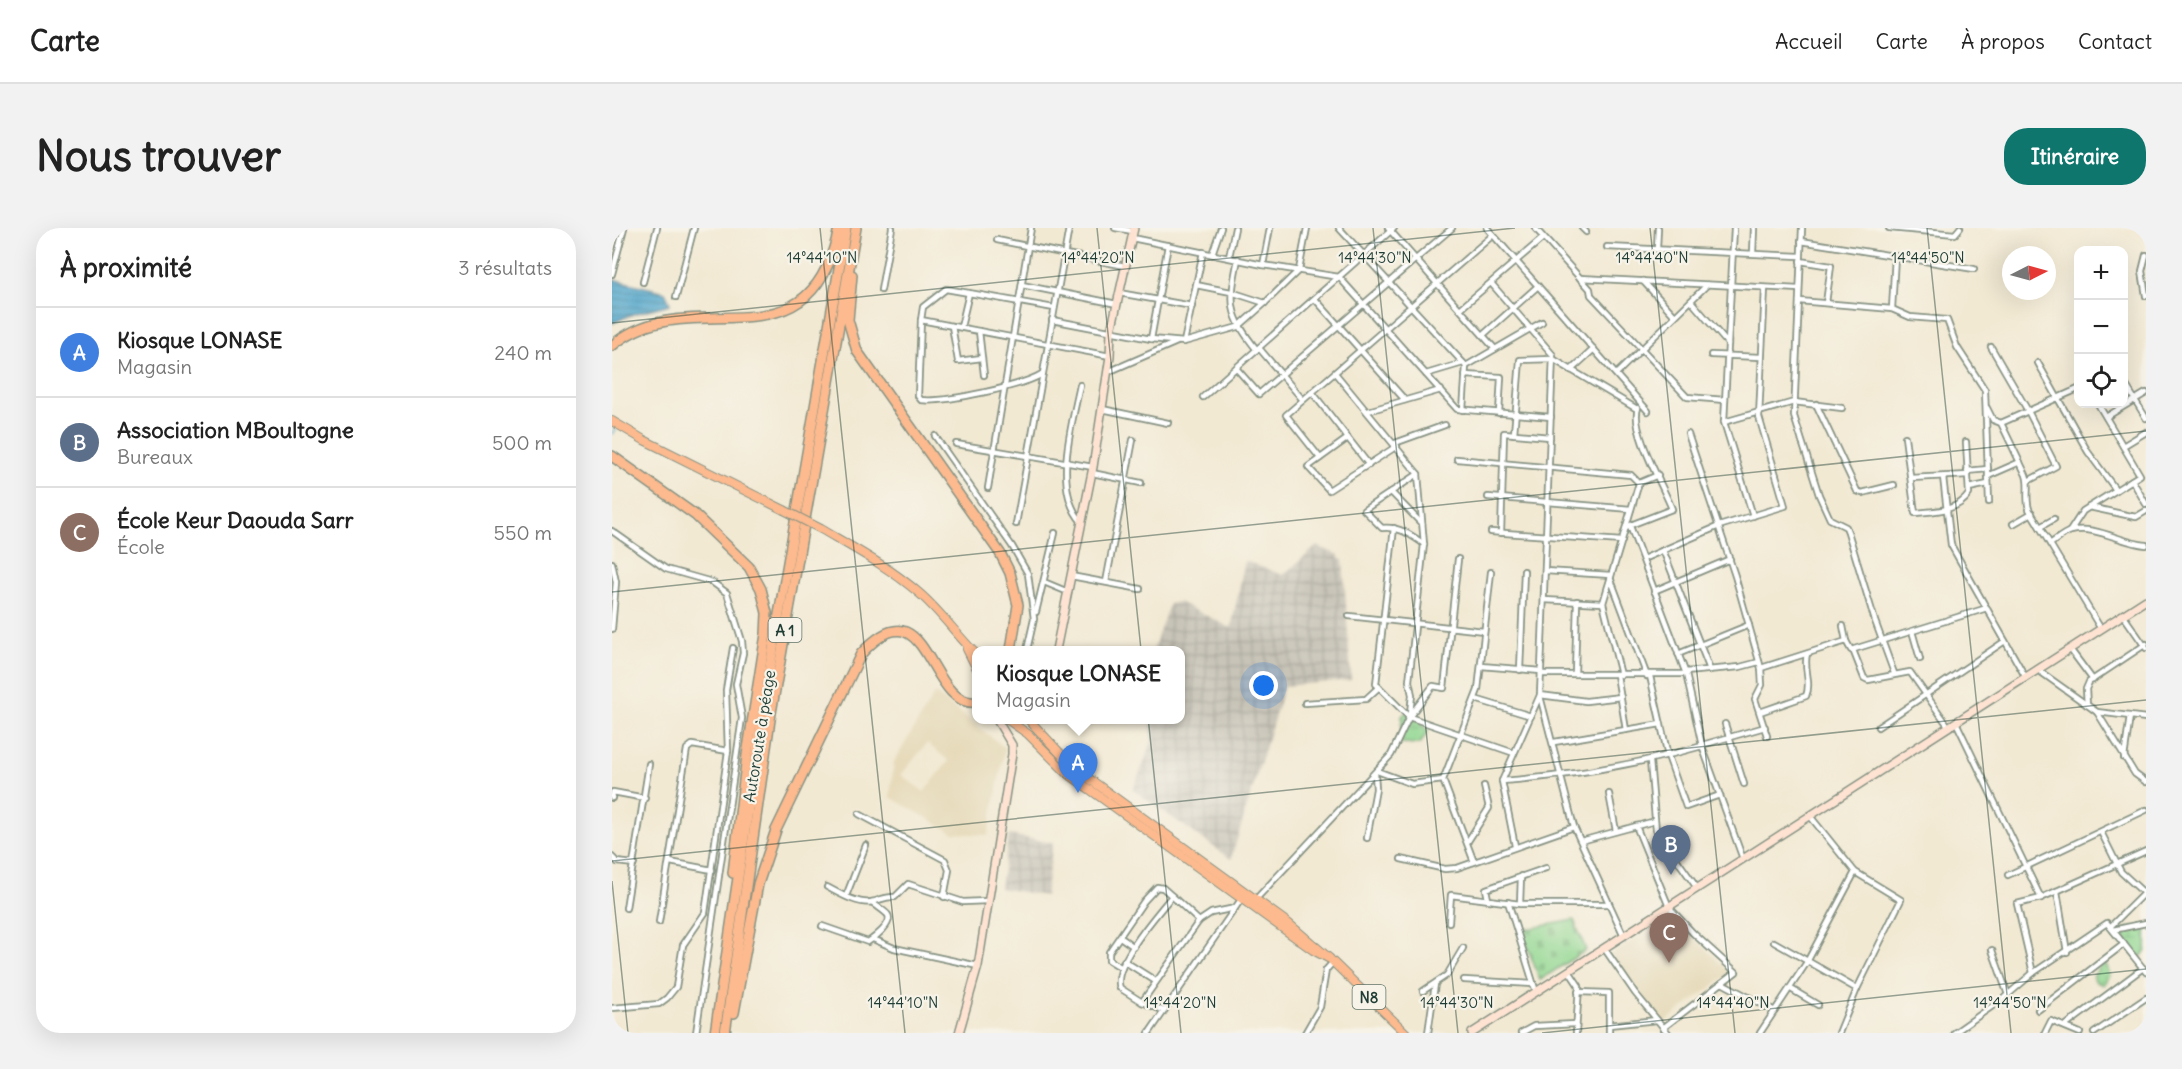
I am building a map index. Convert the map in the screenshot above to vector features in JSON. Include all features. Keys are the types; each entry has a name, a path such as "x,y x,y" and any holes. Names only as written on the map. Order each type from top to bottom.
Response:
{"highway":[{"path":"612,346 622,336 647,324 680,319 749,319 782,311 810,292 820,279 833,254 839,228"},
{"path":"852,229 848,308 853,342 1000,553 1010,573 1018,605 1017,626 1012,646"},
{"name":"Autoroute à péage","path":"715,1033 765,695 852,229"},
{"name":"A 1","path":"725,1033 771,713 852,229"},
{"path":"612,456 695,515 738,555 756,578 767,613 766,634 747,755 715,1033"},
{"path":"730,1033 758,884 765,861 776,830 810,756 861,654 874,640 886,633 907,634 918,640 928,653 950,692 963,700 972,701"}],"main road":[{"path":"614,423 866,554 903,580 934,608 972,650"},
{"path":"964,642 972,659"},
{"path":"1014,724 1028,734 1067,773 1331,961"},
{"path":"1033,724 1073,767 1256,899 1313,942 1331,961"},
{"name":"N8","path":"1331,961 1406,1033"}],"street":[{"path":"612,274 624,228"},
{"path":"643,282 657,228"},
{"path":"676,297 694,228"},
{"path":"881,290 892,228"},
{"path":"988,488 1030,248 1031,228"},
{"path":"1016,524 1068,228"},
{"path":"1115,228 1168,245 1263,265 1339,277 1457,409 1551,417"},
{"path":"1212,254 1221,228"},
{"path":"1229,257 1235,228"},
{"path":"1263,265 1270,228"},
{"path":"1108,372 1153,351 1238,327 1299,270 1307,228"},
{"path":"1339,228 1464,364 1463,410"},
{"path":"1236,368 1259,394 1452,228"},
{"path":"1487,228 1648,411"},
{"path":"1535,228 1590,289 1591,296 1687,397 1725,400"},
{"path":"1657,249 1658,228"},
{"path":"1734,228 1724,422 1753,516"},
{"path":"1752,253 1754,228"},
{"path":"1802,228 1794,416 1818,495 1830,519 1845,527 1848,532 1875,621 1894,673"},
{"path":"1888,228 1955,234 1960,228"},
{"path":"1203,397 1391,229 1496,349"},
{"path":"1057,646 1093,470 1108,372 1111,331 1133,232"},
{"path":"1320,459 1286,415 1493,235"},
{"path":"1460,309 1543,238"},
{"path":"997,240 1125,266"},
{"path":"1801,241 1974,269"},
{"path":"1151,339 1168,245"},
{"path":"1607,247 1752,253 1800,258 1831,266 1826,303"},
{"path":"1182,342 1203,252"},
{"path":"2146,255 2142,271 2146,296"},
{"path":"1892,309 1895,256"},
{"path":"1238,259 1231,292 1238,327 1304,400"},
{"path":"1580,278 1799,290"},
{"path":"1643,281 1675,316"},
{"path":"1491,283 1553,355 1540,695 1554,742 1574,827 1624,936"},
{"path":"1022,285 1116,304"},
{"path":"1196,285 1231,292 1265,303"},
{"path":"1616,374 1707,285"},
{"path":"1483,335 1538,286"},
{"path":"1642,559 1719,526 1785,506 1759,412 1765,288"},
{"path":"1042,374 1029,382 1005,388 921,400 918,396 921,320 924,307 946,289 1054,308"},
{"path":"961,327 969,293"},
{"path":"1119,293 1192,306"},
{"path":"1314,299 1362,349 1405,400"},
{"path":"1691,301 1728,344"},
{"path":"1798,301 1892,309 1910,316 1947,321 1957,347 1985,390 1989,502"},
{"path":"921,320 1110,356"},
{"path":"1052,320 1151,339 1182,342"},
{"path":"1426,374 1464,364 1496,349 1542,322"},
{"path":"952,326 958,362 982,358"},
{"path":"978,331 984,375"},
{"path":"1991,347 2056,466 2028,481"},
{"path":"1571,370 1594,350"},
{"path":"1711,355 1761,357"},
{"path":"1514,434 1520,360 1553,359 1637,409"},
{"path":"2038,363 2088,452 2116,490"},
{"path":"1335,373 1396,444 1418,474 1424,544 1409,681 1412,694 1409,717"},
{"path":"1465,375 1501,377 1499,413"},
{"path":"1080,385 1065,463 1068,497 1072,511 1082,522"},
{"path":"2128,389 2146,417"},
{"path":"1368,411 1441,390"},
{"path":"2001,423 2074,391"},
{"path":"1311,393 1368,465"},
{"path":"2106,417 2146,393"},
{"path":"1724,422 1794,402 1842,408"},
{"path":"1628,526 1672,509 1638,432 1637,409 1642,403"},
{"path":"1815,404 1857,491 1862,493 1894,484"},
{"path":"1986,405 1993,420 2001,423 2020,462 2028,481 2025,497 2032,513 2101,629"},
{"path":"2050,544 2070,531 2083,511 2140,475 2100,408"},
{"path":"1102,409 1168,423"},
{"path":"1347,438 1308,467 1329,490 1396,444 1445,425"},
{"path":"2123,446 2146,432"},
{"path":"1501,532 1505,463 1504,433 1550,437"},
{"path":"1688,434 1730,559 1761,668 1762,685 1755,699 1767,736"},
{"path":"935,436 1022,562 1032,589 1034,619"},
{"path":"1905,437 1915,513 1947,510 1966,497 1969,488 1966,442"},
{"path":"1106,582 1133,440"},
{"path":"956,444 1065,463 1141,483"},
{"path":"1457,459 1631,475 1639,483"},
{"path":"1911,478 1988,473 2020,462"},
{"path":"1418,474 1364,510 1382,528 1394,528 1424,544"},
{"path":"1639,483 1658,476"},
{"path":"1943,477 1951,545 2026,678"},
{"path":"2132,480 2146,504"},
{"path":"1626,730 1619,675 1603,603 1628,526 1639,483"},
{"path":"1969,488 1988,484"},
{"path":"1391,492 1422,524"},
{"path":"1488,497 1631,509"},
{"path":"2090,507 2136,517 2146,511"},
{"path":"2013,524 2032,513"},
{"path":"2040,527 2054,519"},
{"path":"1628,526 1685,673 1702,745 1743,859"},
{"path":"1394,528 1376,684 1409,717 1462,733 1514,753"},
{"path":"612,531 666,569 691,574 721,587 727,593 742,641 743,653 736,684 742,718 696,1033"},
{"path":"2070,531 2097,531 2131,544 2146,545"},
{"path":"1491,532 1622,541"},
{"path":"1028,646 1055,533"},
{"path":"1663,550 1710,670"},
{"path":"1256,899 1342,804 1376,772 1390,755 1409,717 1433,686 1444,688 1458,559"},
{"path":"1654,591 1730,559"},
{"path":"612,563 616,582 612,629"},
{"path":"1521,670 1524,571"},
{"path":"1545,571 1611,577"},
{"path":"1474,862 1468,841 1443,780 1475,699 1481,666 1491,572"},
{"path":"1071,576 1140,588"},
{"path":"1611,577 1649,676 1668,756 1686,807 1720,795"},
{"path":"1044,582 1068,592"},
{"path":"1544,600 1603,603"},
{"path":"1472,1033 2146,600"},
{"path":"1575,674 1577,602"},
{"path":"1853,650 1987,608"},
{"path":"2087,705 2087,686 2145,645 2123,615"},
{"path":"1349,616 1484,631"},
{"path":"1678,654 1749,625"},
{"path":"1843,627 1846,641 1853,650 1864,678 1868,680 1894,673 1910,672 1953,724 2041,898"},
{"path":"1912,631 1920,659"},
{"path":"1761,668 1846,641"},
{"path":"1878,727 2005,641"},
{"path":"612,1008 659,1004 674,991 680,953 705,913 728,751 726,690 733,648"},
{"path":"2070,650 2093,680"},
{"path":"1760,712 1806,696 1808,682 1804,666 1807,654"},
{"path":"1481,666 1541,672 1649,676 1740,668 1759,662"},
{"path":"2038,670 2097,712 2135,774 2146,782"},
{"path":"1305,703 1366,699 1379,687"},
{"path":"1540,695 1586,701 1621,697"},
{"path":"1515,846 1502,781 1540,695"},
{"path":"1475,699 1531,716"},
{"path":"2097,712 2146,718"},
{"path":"2124,758 2130,716"},
{"path":"959,1033 978,966 1012,754 1012,745 999,724"},
{"path":"1554,742 1661,724"},
{"path":"1725,724 1744,784"},
{"path":"1502,781 1563,777 1650,761 1765,727"},
{"path":"659,922 687,749 692,745 728,751"},
{"path":"1650,761 1656,830 1697,888"},
{"path":"626,909 649,764"},
{"path":"1376,772 1412,784 1443,780"},
{"path":"1367,838 1376,789 1376,772"},
{"path":"1468,841 1489,808 1484,786"},
{"path":"612,798 613,792 645,798"},
{"path":"1609,794 1616,831"},
{"path":"2008,875 2146,810"},
{"path":"859,814 948,863 944,897"},
{"path":"1810,816 1855,872 1901,900 1857,989 1839,1033"},
{"path":"1581,841 1655,821"},
{"path":"1636,826 1669,907 1693,933 1736,972 1663,1028"},
{"path":"1401,858 1445,869 1501,854 1515,846 1574,827"},
{"path":"2101,831 2121,872 2145,892 2112,928"},
{"path":"846,896 866,845"},
{"path":"2033,973 2017,904 2041,898 2146,851"},
{"path":"612,857 617,862 634,864"},
{"path":"670,862 712,870"},
{"path":"1488,899 1486,889 1546,868"},
{"path":"1760,1033 1807,962 1855,872"},
{"path":"1520,904 1521,876"},
{"path":"872,902 887,896 895,897 908,884 963,902 987,901"},
{"path":"822,926 867,942 873,939 888,923 889,918 872,902 846,896 827,887"},
{"path":"1122,968 1109,960 1108,956 1154,889 1163,888 1199,921"},
{"path":"2057,891 2067,952"},
{"path":"1449,922 1451,895 1520,904 1609,904"},
{"path":"1162,1010 1142,1002 1120,988 1118,977 1134,947 1172,896"},
{"path":"1149,1033 1162,1010 1242,898"},
{"path":"1508,902 1536,992"},
{"path":"1142,1002 1155,980 1199,921 1211,913 1235,908"},
{"path":"1956,1032 2008,995 2033,973 2107,923 2144,970 2065,1026"},
{"path":"2112,928 2146,923"},
{"path":"1120,937 1134,947"},
{"path":"873,939 894,948 978,966"},
{"path":"1774,942 1857,989"},
{"path":"2038,1010 2124,944"},
{"path":"1424,991 1447,975 1464,948"},
{"path":"1604,948 1668,1033"},
{"path":"1992,950 2008,995"},
{"path":"1305,1033 1320,1007 1326,970 1331,961"},
{"path":"1124,962 1155,980"},
{"path":"1569,971 1579,986 1576,1033"},
{"path":"1464,980 1533,984"},
{"path":"1722,983 1775,1011"},
{"path":"1428,1033 1435,984"},
{"path":"1791,988 1818,1005"},
{"path":"1578,992 1609,993 1609,1033"},
{"path":"2094,1033 2146,998"},
{"path":"1609,1025 1657,1020"},
{"path":"2045,1033 2050,1021 2080,1033"},
{"path":"1521,1033 1534,1026 1576,1024"},
{"path":"1543,1025 1543,1033"}],"shaded area":[{"path":"1317,546 1339,555 1338,558 1343,560 1351,680 1284,686 1231,859 1133,790 1152,742 1151,724 1185,724 1185,646 1154,646 1169,604 1179,602 1231,628 1245,561 1283,575"},
{"path":"935,693 1005,748 988,835 954,833 890,797 894,762","holes":["927,743 949,761 924,792 901,775"]},
{"path":"1009,835 1053,843 1045,896 1000,888"},
{"path":"1673,916 1730,973 1663,1023 1611,954"}],"green space":[{"path":"1409,710 1417,710 1417,720 1428,731 1420,744 1400,743 1402,716"},
{"path":"1574,920 1586,950 1540,980 1521,930"},
{"path":"2146,926 2146,950 2140,958 2132,954 2130,944 2125,943 2125,929"},
{"path":"2106,963 2110,976 2104,985 2096,982 2093,976"}],"water":[{"path":"612,279 665,292 670,304 633,314 612,323"}],"waterway":[{"path":"612,434 615,429"}],"place":[{"name":"Kiosque LONASE","path":"1078,793"},
{"name":"Association MBoultogne","path":"1671,875"},
{"name":"École Keur Daouda Sarr","path":"1669,963"}]}
